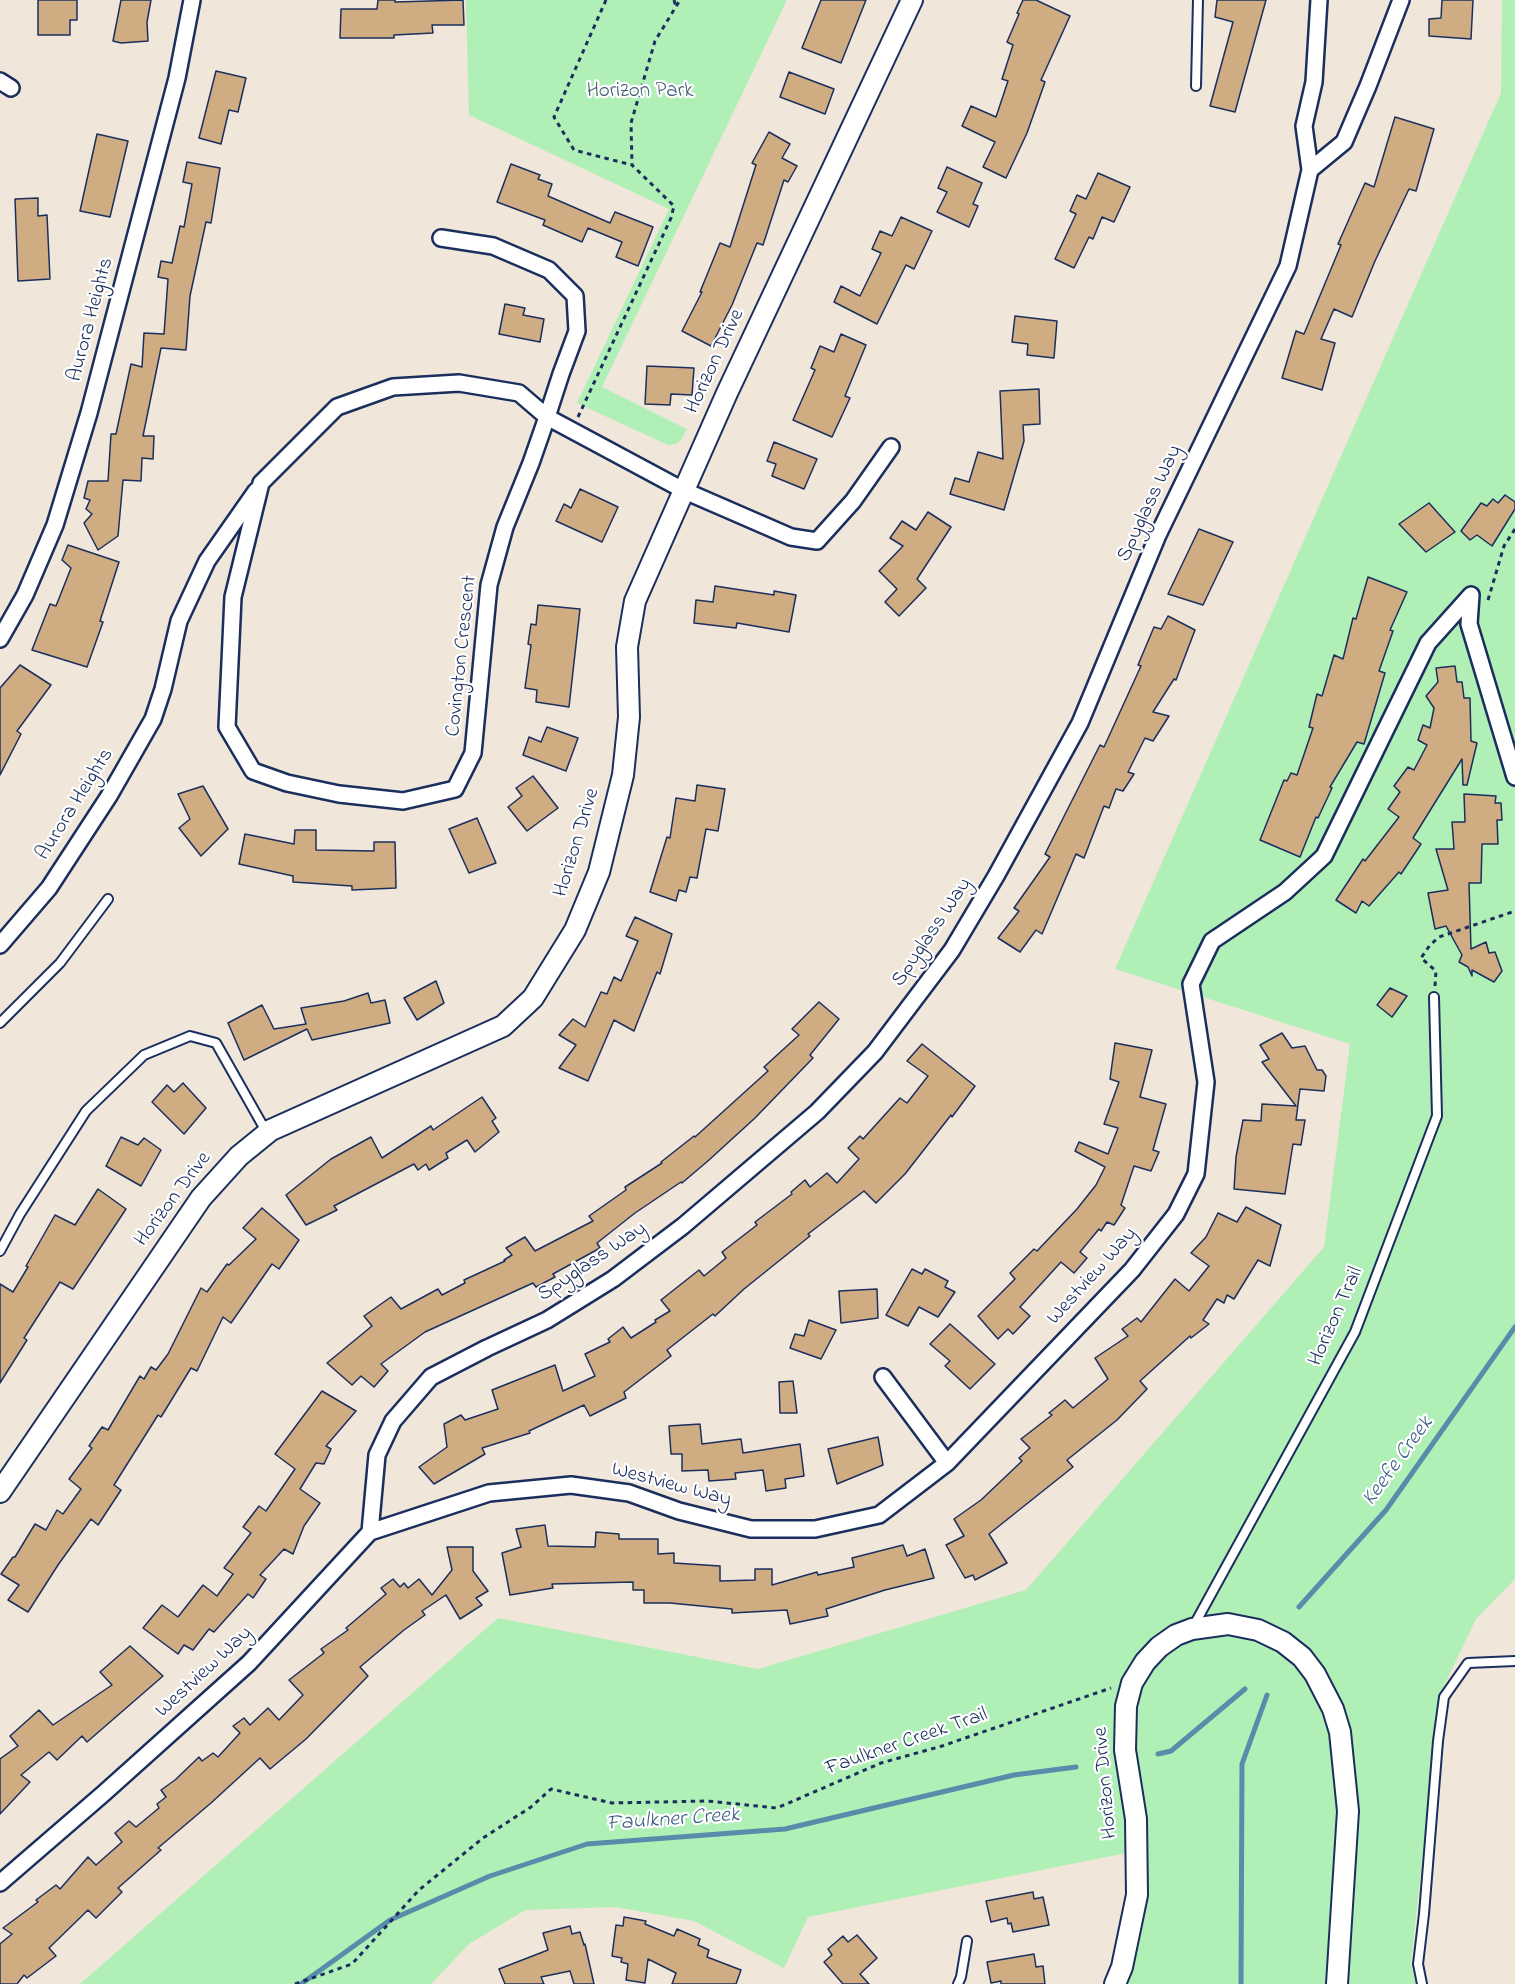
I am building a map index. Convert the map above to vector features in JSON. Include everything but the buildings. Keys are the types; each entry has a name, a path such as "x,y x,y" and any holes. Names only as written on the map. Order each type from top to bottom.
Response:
{"street":[{"name":"Aurora Heights","path":"0,639 25,595 55,525 85,424 177,78 192,0"},
{"name":"Horizon Drive","path":"0,1492 201,1198 239,1156 267,1133 503,1026 533,998 575,930 599,872 623,775 629,717 627,647 635,601 727,393 912,0"},
{"path":"1310,170 1304,126 1314,82 1318,0"},
{"path":"1310,170 1344,142 1401,0"},
{"name":"Spyglass Way","path":"370,1532 377,1455 393,1421 431,1377 547,1320 613,1280 683,1226 817,1112 875,1052 952,950 996,876 1080,723 1158,535 1288,266 1310,170"},
{"path":"441,238 493,246 540,266 549,270 575,296 577,331 547,417"},
{"path":"261,483 337,407 393,387 459,383 519,393 547,417 685,491 791,537 817,541 853,501 891,447"},
{"name":"Covington Crescent","path":"261,483 233,597 227,727 253,771 287,783 339,794 403,801 455,789 473,753 489,585 505,527 547,417"},
{"name":"Aurora Heights","path":"0,945 49,888 109,796 153,719 163,689 179,621 207,561 261,483"},
{"name":"Westview Way","path":"0,1883 249,1663 370,1532 489,1493 571,1485 629,1493 679,1511 751,1529 815,1529 879,1515 947,1463 1132,1270 1176,1214 1196,1174 1206,1082 1191,984 1212,940 1285,892 1323,856 1428,643 1471,595 1469,624 1515,777"},
{"path":"884,1377 947,1463"},
{"name":"Horizon Drive","path":"1115,1984 1122,1966 1137,1895 1136,1819 1125,1750 1126,1706 1132,1683 1145,1662 1159,1647 1176,1635 1192,1629 1228,1624 1258,1630 1283,1642 1302,1657 1315,1674 1333,1709 1340,1732 1348,1811 1337,1984"}],"lane":[{"path":"1196,86 1198,0"},
{"path":"0,1023 60,963 108,899"},
{"name":"Horizon Trail","path":"1192,1629 1355,1332 1376,1278 1437,1116 1434,997"},
{"path":"0,1251 20,1214 86,1111 144,1055 190,1036 216,1043 267,1133"},
{"path":"1422,1984 1418,1964 1444,1697 1468,1663 1515,1661"},
{"path":"958,1984 967,1941"}],"path":[{"path":"572,430 671,218 674,206 632,165 574,150 554,117 606,0"},
{"path":"674,0 676,7"},
{"path":"632,165 631,123 655,41 680,0"},
{"path":"1488,601 1504,546 1515,529"},
{"path":"1434,997 1436,970 1421,958 1430,945 1439,936 1515,910"},
{"name":"Faulkner Creek Trail","path":"295,1984 352,1964 419,1890 483,1838 531,1807 551,1789 612,1803 707,1801 777,1808 881,1763 942,1746 1098,1691 1132,1683"}],"green space":[{"name":"Horizon Park","path":"466,0 787,0 602,387 687,429 676,444 668,445 577,403 669,209 469,115"},
{"path":"1502,0 1515,0 1515,1579 1476,1619 1440,1694 1411,1964 1416,1984 1114,1984 1136,1851 808,1917 784,1968 694,1921 616,1907 525,1910 469,1944 431,1984 80,1984 498,1618 758,1669 1026,1590 1324,1247 1350,1044 1115,969 1501,93"}],"waterway":[{"name":"Keefe Creek","path":"1299,1607 1386,1510 1515,1327"},
{"name":"Faulkner Creek","path":"1158,1754 1171,1751 1245,1689"},
{"name":"Keefe Creek","path":"1241,1984 1242,1764 1267,1695"},
{"name":"Faulkner Creek","path":"301,1984 390,1920 490,1876 587,1844 785,1829 1014,1775 1076,1767"}]}
